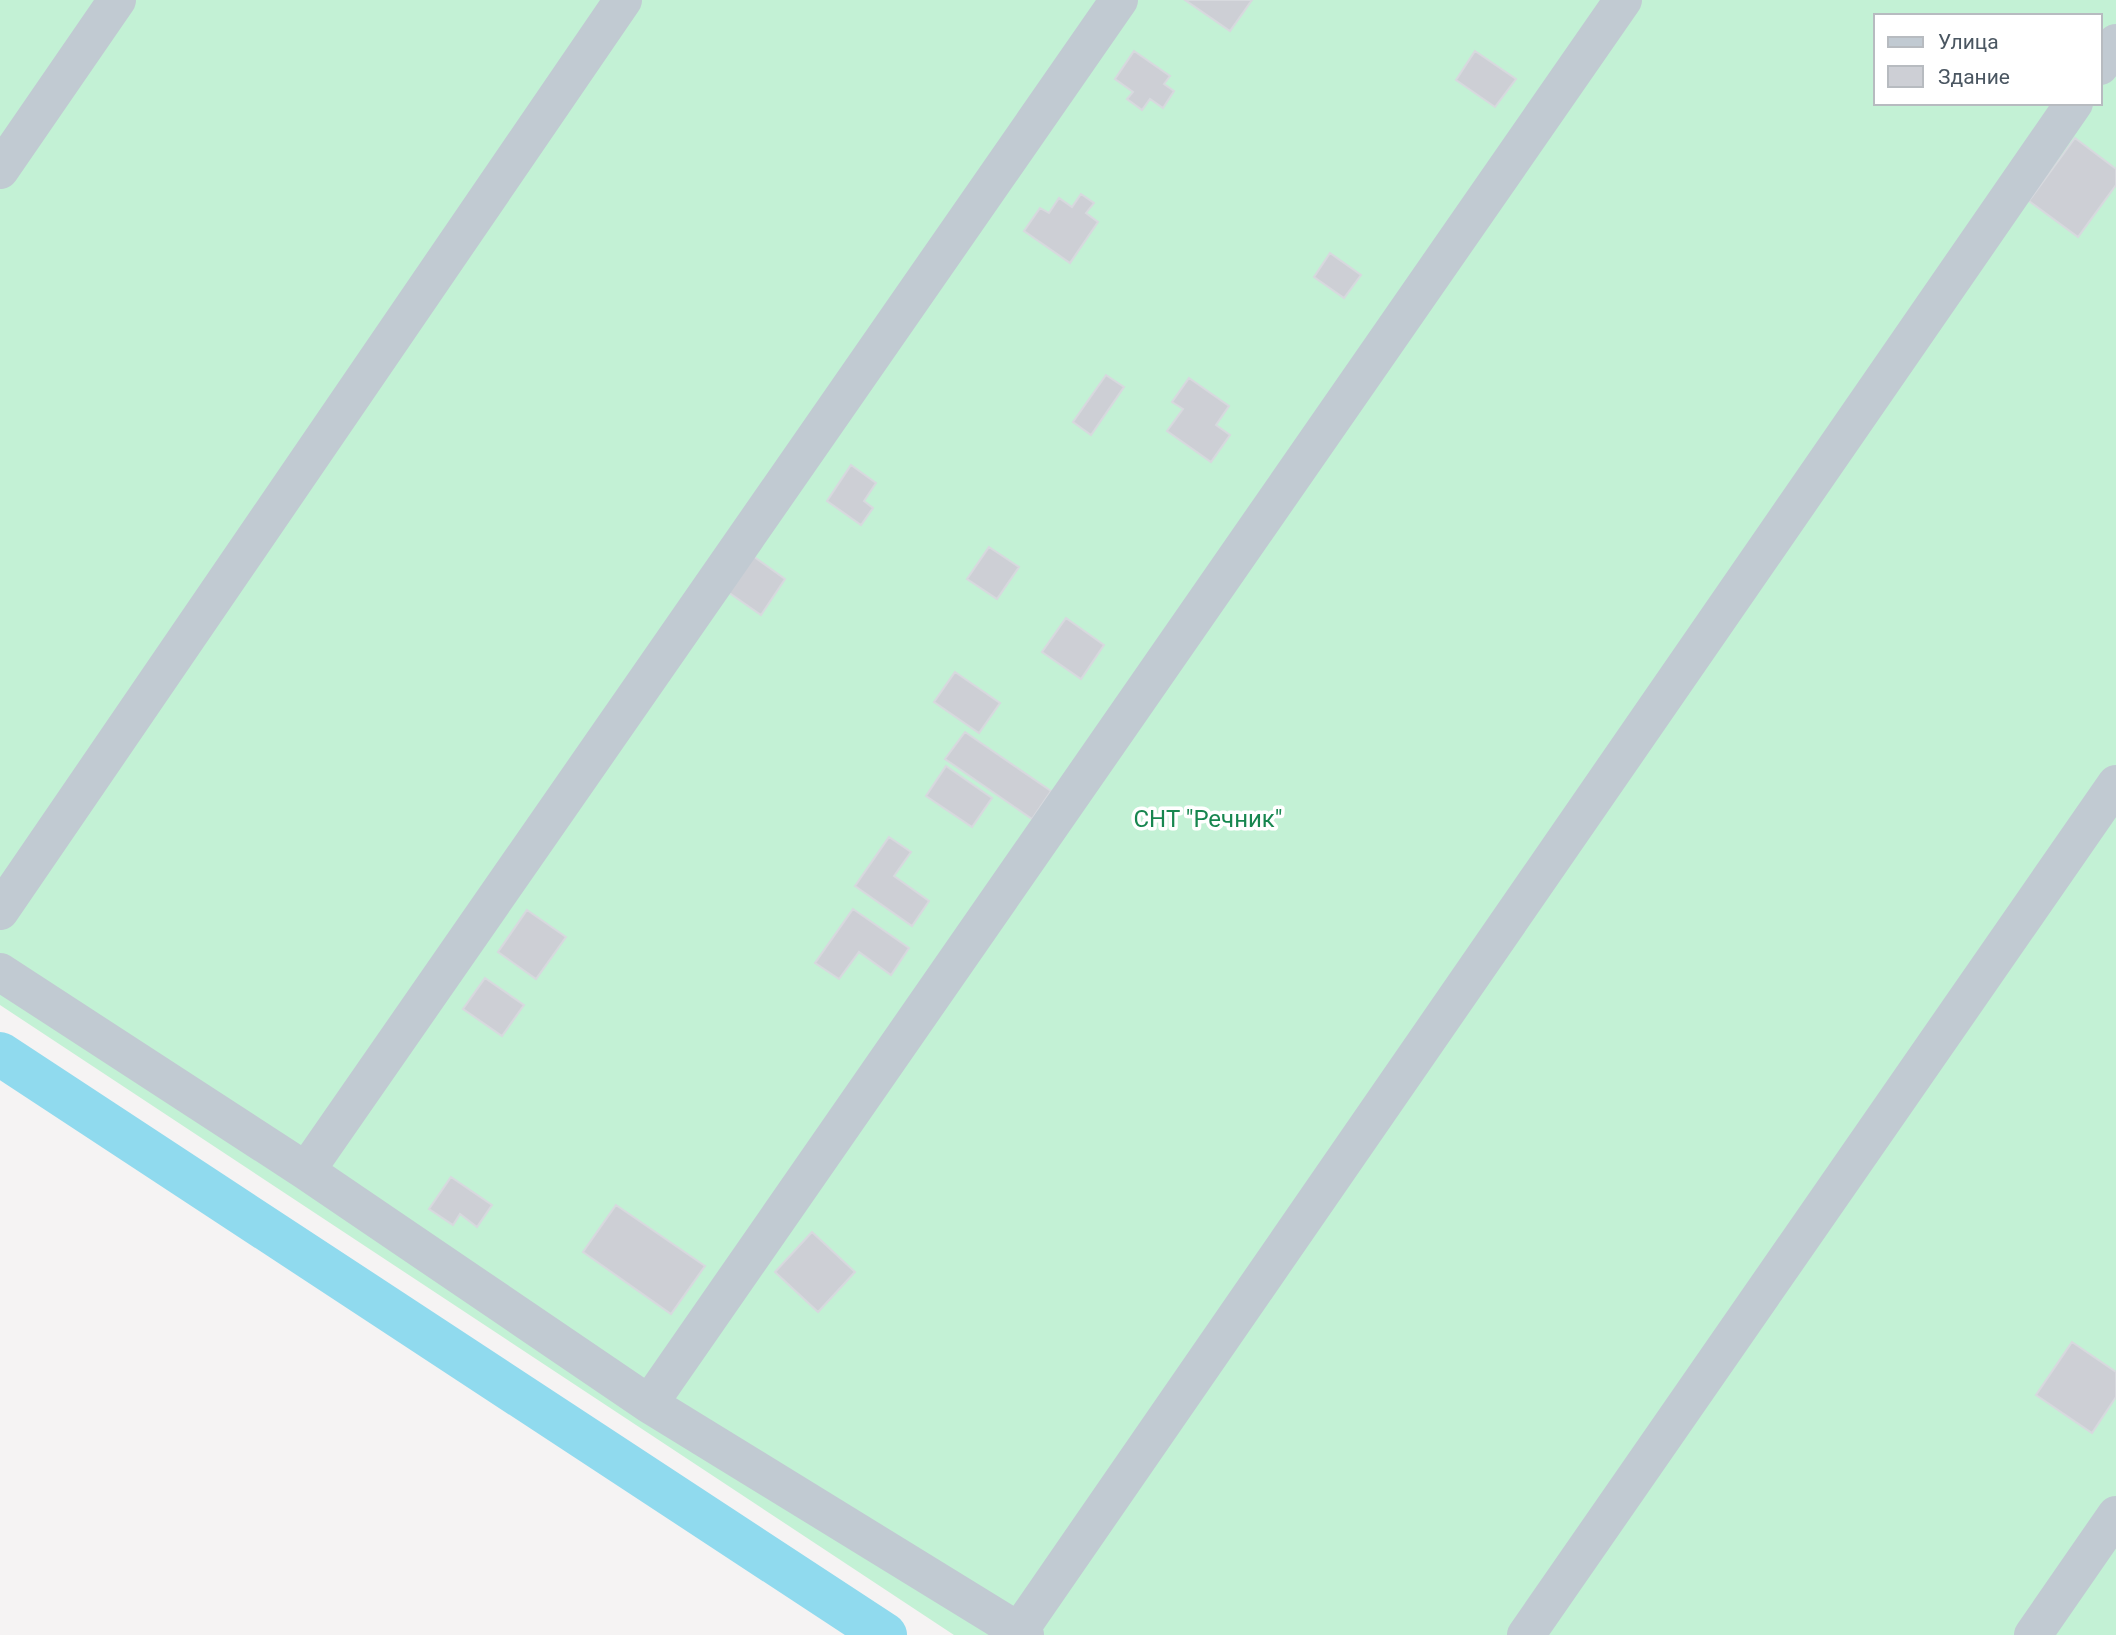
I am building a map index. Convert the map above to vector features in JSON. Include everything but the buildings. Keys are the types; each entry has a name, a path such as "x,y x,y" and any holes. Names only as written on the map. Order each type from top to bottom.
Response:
{"street":[{"path":"0,170 117,0"},
{"path":"0,911 623,0"},
{"path":"306,1171 1119,0"},
{"path":"649,1404 1623,0"},
{"path":"2102,63 2116,43"},
{"path":"0,972 306,1171 649,1404 1022,1633 2073,105"},
{"path":"1526,1635 2116,784"},
{"path":"2033,1635 2116,1515"}],"green space":[{"name":"СНТ \"Речник\"","path":"0,0 2116,0 2116,1635 954,1635 0,1005"}],"waterway":[{"path":"0,1054 885,1635"}]}
